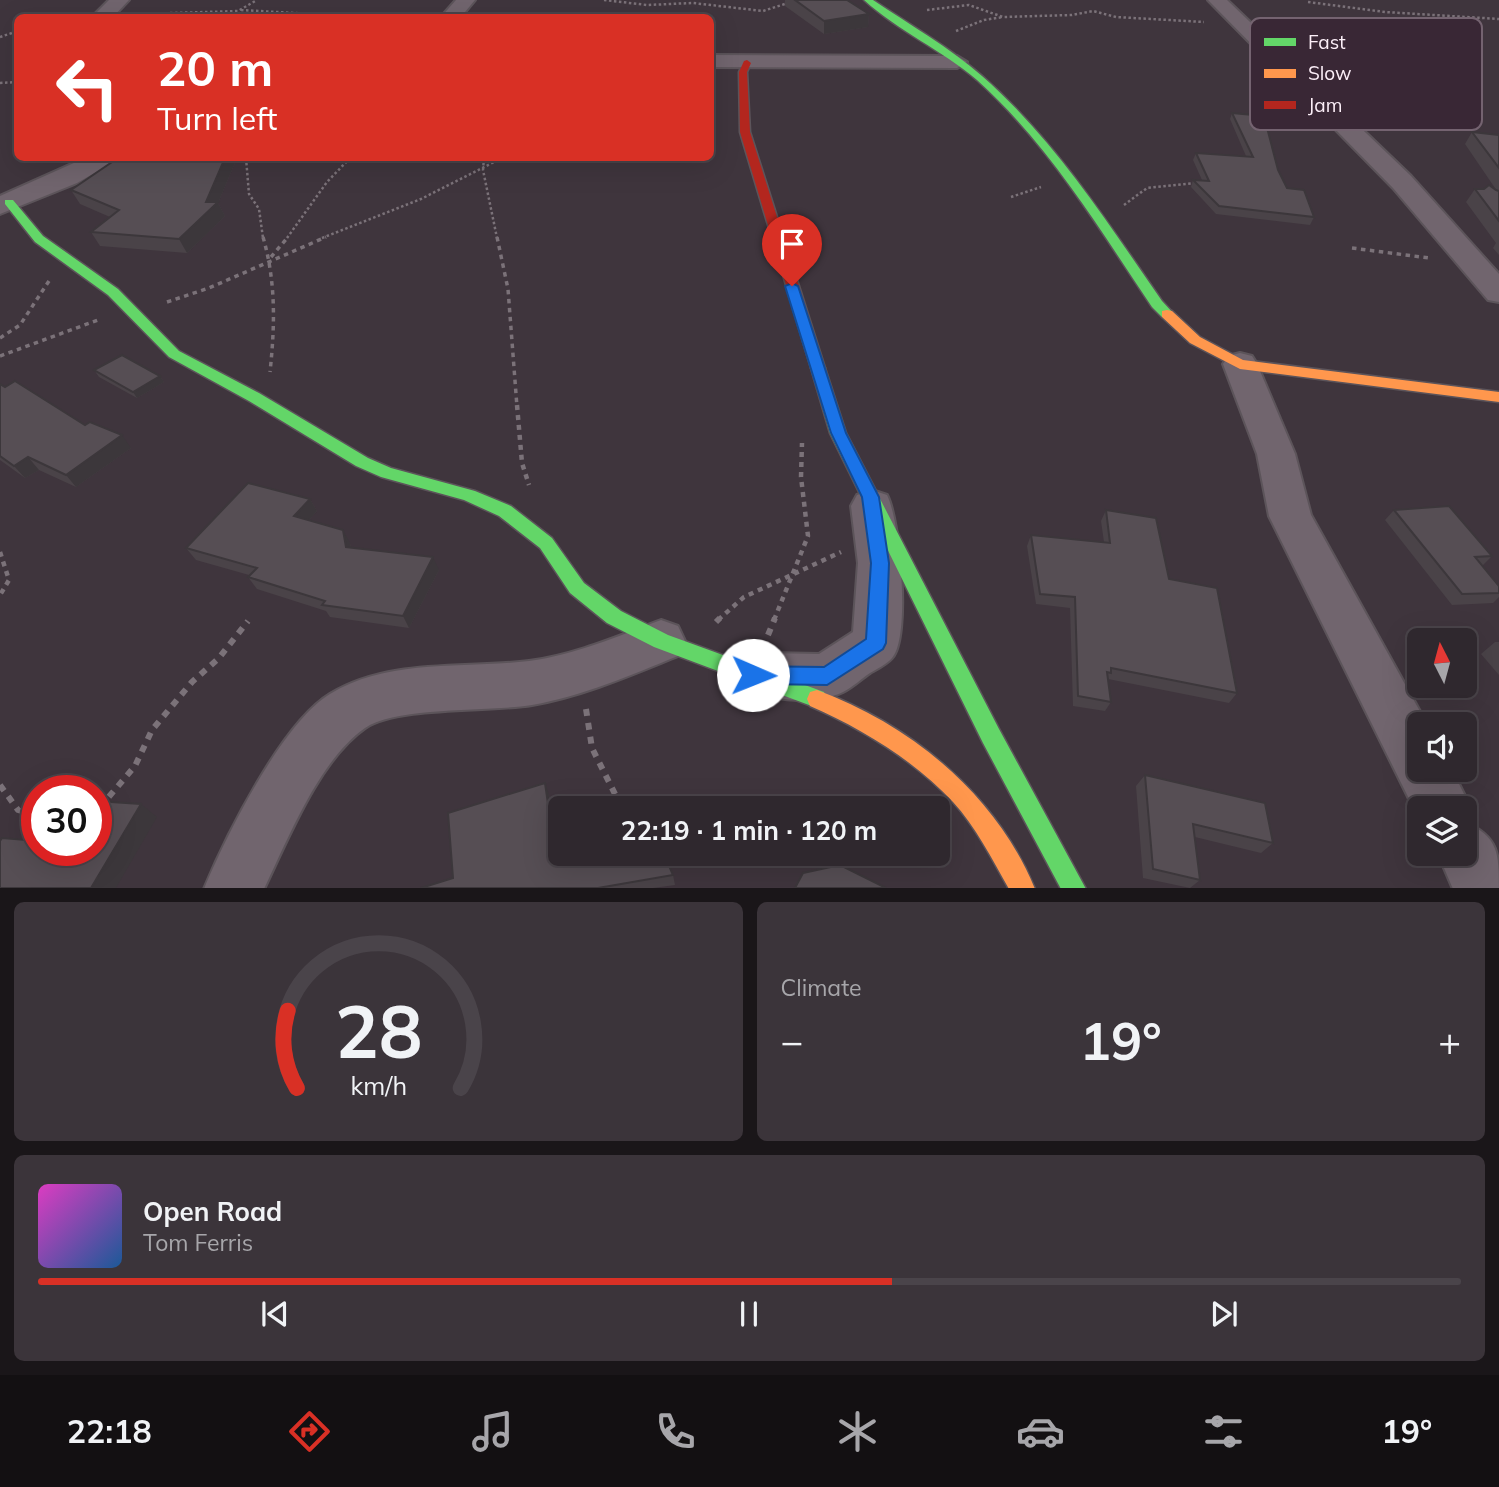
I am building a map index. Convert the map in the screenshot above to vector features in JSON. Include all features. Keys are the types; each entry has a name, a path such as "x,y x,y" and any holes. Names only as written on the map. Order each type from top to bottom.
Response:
{"street":[{"path":"105,14 120,0"},
{"path":"453,14 466,0"},
{"path":"867,0 957,62 1014,111 1062,166 1157,303 1195,340 1240,364 1499,397"},
{"path":"1217,0 1250,35"},
{"path":"714,61 957,62"},
{"path":"747,63 744,72 745,132 838,433 872,507 991,736 1074,888"},
{"path":"1348,130 1402,182 1499,293"},
{"path":"97,161 5,204 38,239 131,309 174,354 270,406 362,462 387,473 469,495 505,512 546,543 576,588 598,607 676,647 836,706 891,740 960,793 992,836 1023,888"},
{"path":"1240,364 1276,454 1290,516 1407,740"},
{"path":"753,675 827,676 876,643 880,563 872,507"},
{"path":"233,888 307,753 349,709 370,701 531,683 676,647"},
{"path":"1473,866 1485,888"}],"path":[{"path":"240,10 257,0"},
{"path":"604,0 646,5 693,3 763,11 794,2"},
{"path":"1308,2 1385,12 1499,19"},
{"path":"884,11 969,5 1003,17"},
{"path":"149,14 240,10 298,14"},
{"path":"924,39 1003,17 1062,16 1093,11 1116,17 1196,22 1244,29"},
{"path":"246,161 249,194 258,209 272,270 275,326 270,356 270,406"},
{"path":"268,260 289,239 325,182 347,161"},
{"path":"484,161 483,170 508,289 522,463 546,543"},
{"path":"0,356 131,309 186,298 268,260 483,170 497,161"},
{"path":"1102,224 1119,211 1131,195 1151,186 1206,183"},
{"path":"1352,248 1474,265"},
{"path":"0,338 20,325 62,256"},
{"path":"753,675 808,536 801,477 803,440"},
{"path":"676,647 730,604 825,563 868,534 872,507"},
{"path":"0,552 9,580 0,595"},
{"path":"112,793 135,766 152,730 192,682 219,658 248,621"},
{"path":"590,669 585,729 596,761 615,796"},
{"path":"0,785 21,811"}],"building":[{"path":"795,0 847,0 869,14 824,21"},
{"path":"1232,113 1250,115 1250,130 1268,130 1278,170 1287,188 1304,190 1314,217 1219,206 1193,180 1209,181 1196,153 1253,157"},
{"path":"1472,132 1499,135 1499,168"},
{"path":"114,161 224,161 206,202 218,202 179,239 91,232 119,210 71,190"},
{"path":"1489,185 1499,191 1499,221 1475,189 1484,189"},
{"path":"122,355 160,376 133,392 94,370"},
{"path":"15,381 85,425 90,422 122,435 66,475 28,457 14,466 0,456 0,384 5,387"},
{"path":"248,483 310,499 294,516 343,530 346,547 433,557 403,616 322,605 325,601 248,577 257,568 186,548"},
{"path":"1449,506 1492,556 1475,557 1499,586 1499,593 1462,594 1394,510"},
{"path":"1106,510 1156,518 1169,579 1217,588 1237,693 1111,668 1111,673 1107,672 1111,702 1078,696 1075,597 1040,594 1031,535 1110,543"},
{"path":"1145,775 1265,803 1273,843 1193,824 1200,880 1153,869"},
{"path":"545,783 548,804 548,866 669,866 673,875 598,888 421,888 453,878 448,813"},
{"path":"112,802 141,804 112,853"},
{"path":"2,838 21,840 21,866 104,866 91,888 0,888"},
{"path":"842,866 886,888 795,888 803,873"}],"traffic: fast":[{"path":"868,0 952,56 978,77 1030,128 1075,185 1157,304 1167,314"},
{"path":"9,202 39,239 113,292 174,354 254,397 362,462 387,473 469,495 505,511 546,543 577,588 614,617 661,641 817,699"},
{"path":"818,368 838,433 991,736 1073,888"}],"traffic: slow":[{"path":"1167,314 1195,340 1240,364 1499,397"},
{"path":"817,699 893,740 948,781 979,816 1022,888"}],"traffic: jam":[{"path":"747,63 743,72 745,132 818,368"}],"route":[{"path":"753,675 827,676 876,643 880,563 871,497 838,433 792,286"}]}
